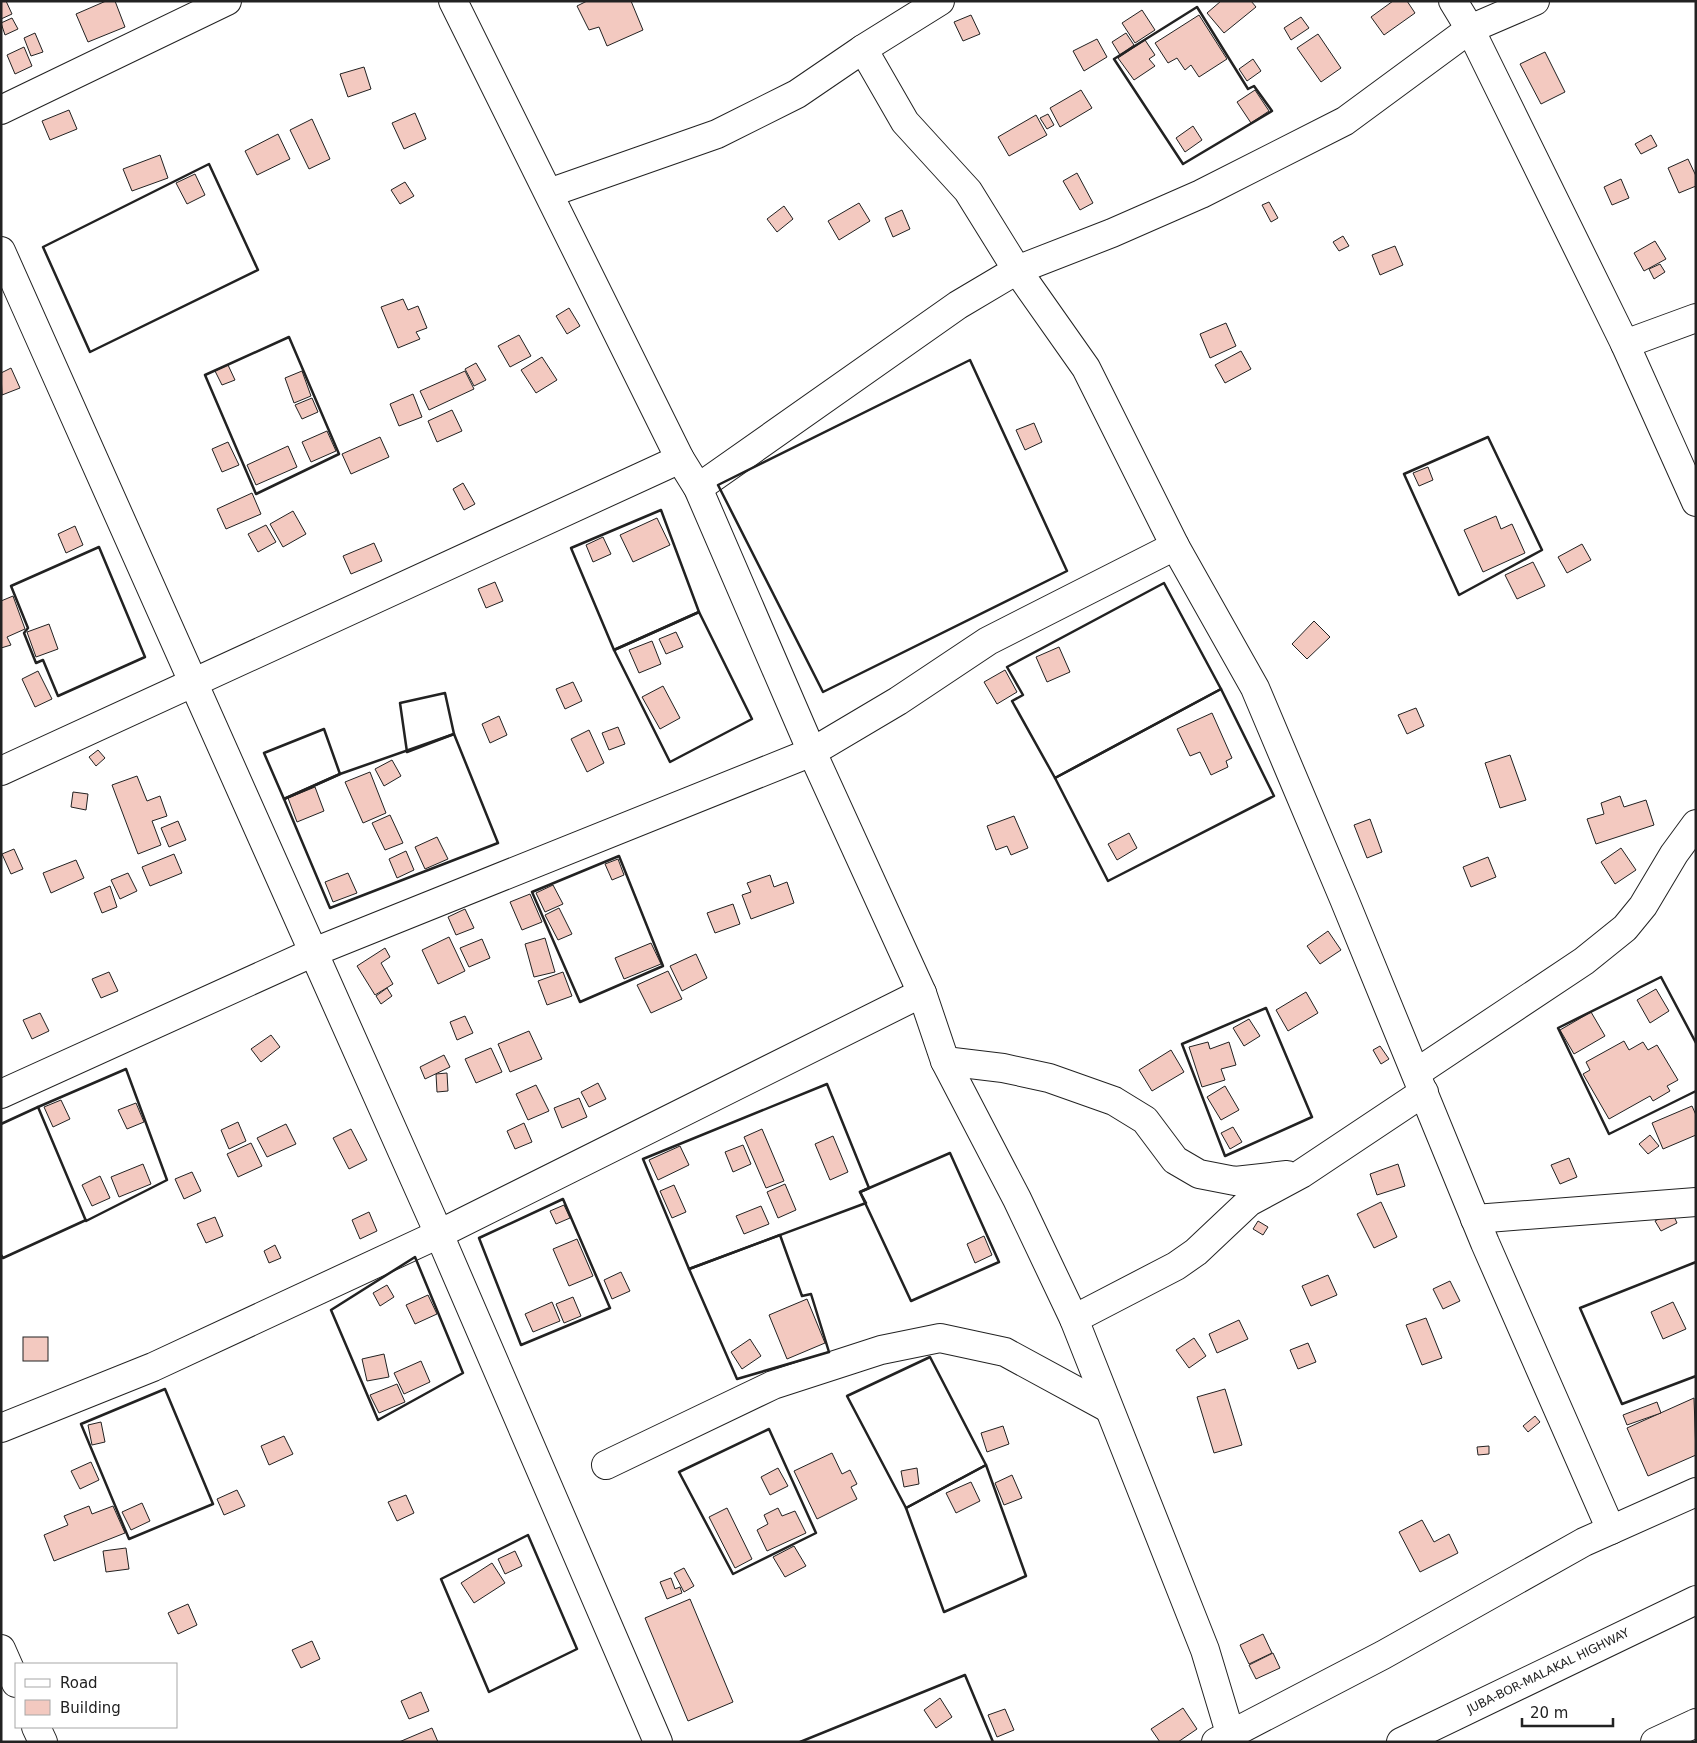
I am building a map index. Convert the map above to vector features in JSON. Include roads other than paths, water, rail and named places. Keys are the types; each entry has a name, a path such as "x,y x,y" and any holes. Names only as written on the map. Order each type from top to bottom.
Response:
{"main road":[{"path":"1,110 227,1"},
{"path":"453,1 680,459 698,488 812,752 922,993 945,1061 1017,1199 1074,1319 1205,1650 1223,1738 1383,1654 1584,1542 1696,1492"},
{"path":"549,194 717,134 797,94 863,49 940,1"},
{"path":"1453,1 1470,29 1625,344 1696,502"},
{"path":"698,488 950,310 1017,270 1112,233 1200,194 1345,121 1470,29 1535,1"},
{"path":"863,49 905,122 968,191 1017,270 1086,368 1174,546 1255,688 1420,1082 1475,1219 1612,1530"},
{"path":"1,251 439,1234 658,1742"},
{"path":"1625,344 1696,318"},
{"path":"1,771 680,459"},
{"path":"1,1094 314,952 812,752 898,701 988,641 1174,546"},
{"path":"1074,1319 1176,1266 1206,1243 1249,1202 1301,1174 1625,928 1644,906 1674,854 1696,824"},
{"path":"1,1428 153,1368 439,1234 922,993"},
{"path":"945,1061 1003,1068 1048,1078 1114,1101 1145,1120 1176,1160 1199,1174 1235,1181 1301,1174"},
{"path":"1475,1219 1696,1202"},
{"path":"606,1465 773,1385 881,1350 940,1338 1005,1352 1108,1408"},
{"name":"JUBA-BOR-MALAKAL HIGHWAY","path":"1401,1742 1696,1600"},
{"path":"1,1649 15,1681"},
{"path":"1655,1742 1696,1723"},
{"path":"36,1728 43,1742"}]}
